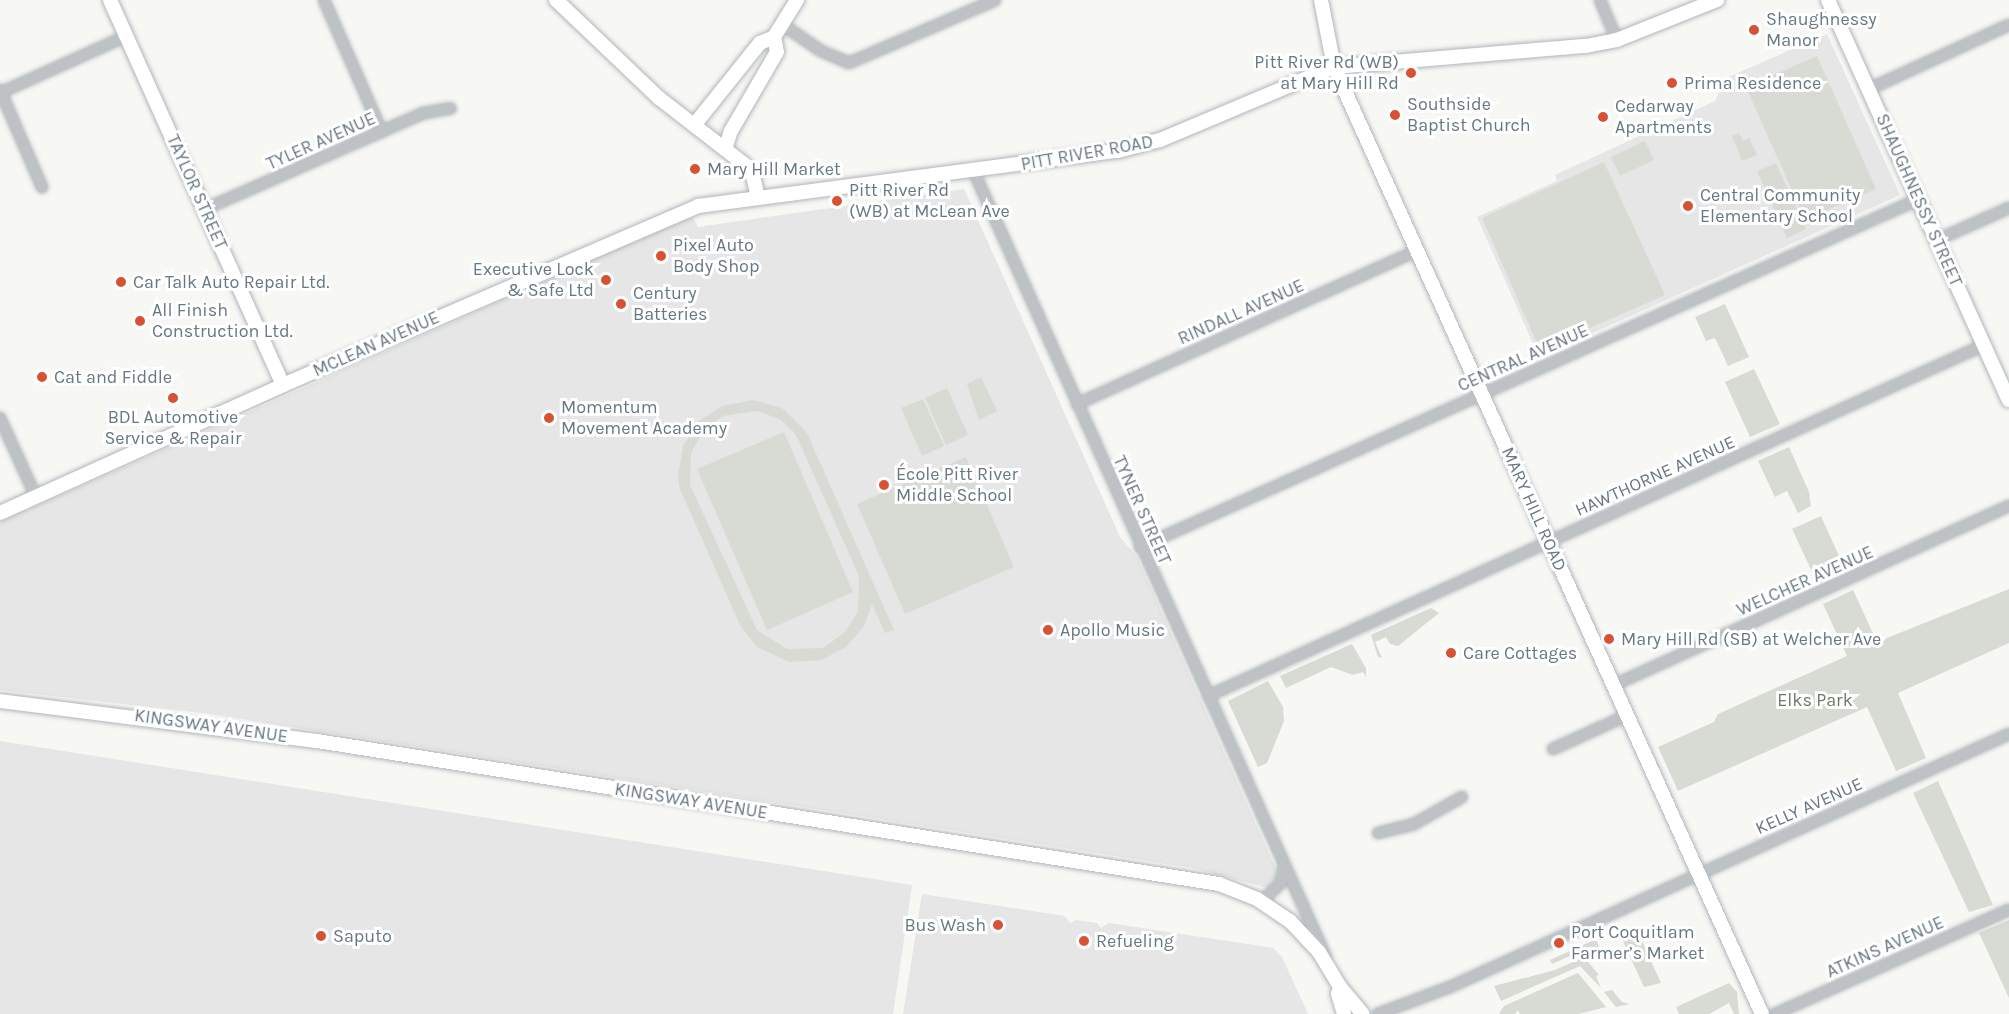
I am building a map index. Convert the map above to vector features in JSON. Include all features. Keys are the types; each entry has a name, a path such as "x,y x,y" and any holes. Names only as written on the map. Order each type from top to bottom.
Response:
{"main road":[{"name":"TAYLOR STREET","path":"110,0 283,385"},
{"path":"556,0 659,98 725,148 751,172 758,197"},
{"path":"694,124 760,43 774,37 796,0"},
{"name":"MARY HILL ROAD","path":"1321,0 1334,67 1762,1014"},
{"name":"PITT RIVER ROAD","path":"758,197 974,172 1141,146 1334,67 1563,49 1617,40 1717,0"},
{"name":"SHAUGHNESSY STREET","path":"1828,0 1984,345 2006,385 2009,400"},
{"path":"725,148 731,130 777,52 774,37"},
{"name":"MCLEAN AVENUE","path":"0,513 283,385 675,214 707,204 758,197"},
{"name":"KINGSWAY AVENUE","path":"0,701 316,741 1219,884 1262,902 1305,935 1340,987 1363,1014"},
{"name":"KINGSWAY AVENUE","path":"1340,987 1344,1014"}],"street":[{"path":"324,0 382,132"},
{"path":"783,25 822,51 849,63 983,2 995,0"},
{"path":"1600,0 1617,40"},
{"path":"1869,89 2009,25"},
{"path":"42,187 0,92 126,36"},
{"name":"TYLER AVENUE","path":"205,209 424,113 451,108"},
{"name":"TYNER STREET","path":"974,172 1340,987"},
{"name":"CENTRAL AVENUE","path":"1140,546 1918,199"},
{"path":"1937,240 2009,208"},
{"name":"RINDALL AVENUE","path":"1077,404 1418,250"},
{"name":"HAWTHORNE AVENUE","path":"1208,696 1984,345"},
{"path":"0,418 36,497"},
{"name":"WELCHER AVENUE","path":"1614,685 2009,506"},
{"path":"1553,749 1628,715"},
{"name":"KELLY AVENUE","path":"1421,1000 2009,734"},
{"path":"1378,833 1414,824 1462,797"},
{"path":"1262,902 1281,883 1283,861"},
{"name":"ATKINS AVENUE","path":"1775,1014 2009,910"},
{"path":"1378,1014 1421,1000"},
{"path":"1403,1014 1421,1000"}],"shaded area":[{"name":"Central Community Elementary School","path":"1827,34 1900,195 1539,357 1477,217 1557,181 1555,175 1715,101 1726,78"},
{"path":"964,189 1120,537 1137,557 1276,869 1277,878 1268,888 1192,868 210,714 0,690 0,522 679,222 693,218 698,227"},
{"path":"0,741 912,885 893,1014 0,1014"},
{"path":"922,894 1065,916 1070,923 1076,920 1097,923 1101,928 1109,923 1273,948 1282,957 1308,1014 903,1014"}],"green space":[{"path":"1817,56 1876,189 1805,220 1746,87"},
{"path":"1739,133 1743,141 1749,138 1757,155 1742,161 1732,136"},
{"path":"1645,141 1654,160 1620,176 1611,157"},
{"path":"1604,162 1665,295 1540,350 1482,218"},
{"path":"1776,163 1806,229 1787,238 1757,171"},
{"path":"1725,304 1749,357 1728,366 1715,338 1706,341 1695,317"},
{"path":"1754,369 1780,424 1750,437 1725,382"},
{"path":"981,377 997,411 979,420 967,384"},
{"path":"947,388 968,435 946,445 925,398"},
{"path":"923,399 944,446 922,456 901,408"},
{"path":"753,400 782,408 807,433 894,630 885,633 872,604 864,626 846,647 822,660 789,662 757,647 740,625 680,489 678,476 683,446 699,421 722,406","holes":["758,411 781,420 796,435 859,576 858,612 844,633 823,648 787,649 757,630 690,485 691,453 702,433 722,416"]},
{"path":"784,432 853,592 767,630 697,469"},
{"path":"1789,447 1809,492 1811,506 1798,513 1787,491 1775,497 1758,461"},
{"path":"966,457 1014,567 905,614 857,504"},
{"path":"1821,516 1843,565 1815,578 1792,529"},
{"name":"Elks Park","path":"2009,589 2009,643 1898,693 1926,758 1896,771 1867,707 1678,791 1658,747 1714,722 1718,714 1847,656 1823,604 1853,590 1877,642"},
{"path":"1431,608 1439,613 1398,646 1390,644 1386,637 1375,642 1382,658 1378,657 1371,635"},
{"path":"1352,644 1366,668 1366,677 1363,672 1353,675 1331,667 1286,688 1280,676"},
{"path":"1268,681 1283,707 1284,721 1267,763 1258,767 1228,701"},
{"path":"1938,781 1993,905 1969,912 1913,793"},
{"path":"2009,920 2009,998 1979,933"},
{"path":"1638,932 1661,983 1644,987 1622,939"},
{"path":"1596,939 1600,949 1589,954 1586,949 1552,964 1550,960"},
{"path":"1584,957 1599,975 1596,976 1601,988 1580,966 1501,1001 1494,986 1555,970"},
{"path":"1578,973 1606,1007 1579,1014 1520,1014 1518,1010 1515,1014 1499,1014 1504,1006"},
{"path":"1729,983 1737,992 1739,1014 1734,1014 1729,1003 1709,1014 1679,1014 1676,1007"},
{"path":"1612,990 1622,1002 1630,1004 1616,1007 1604,992"}],"place":[{"name":"Shaughnessy Manor","path":"1754,30"},
{"name":"Pitt River Rd (WB) at Mary Hill Rd","path":"1411,73"},
{"name":"Prima Residence","path":"1672,83"},
{"name":"Southside Baptist Church","path":"1395,115"},
{"name":"Cedarway Apartments","path":"1603,117"},
{"name":"Mary Hill Market","path":"695,169"},
{"name":"Pitt River Rd (WB) at McLean Ave","path":"837,201"},
{"name":"Central Community Elementary School","path":"1688,206"},
{"name":"Pixel Auto Body Shop","path":"661,256"},
{"name":"Executive Lock & Safe Ltd","path":"606,280"},
{"name":"Car Talk Auto Repair Ltd.","path":"121,282"},
{"name":"Century Batteries","path":"621,304"},
{"name":"All Finish Construction Ltd.","path":"140,321"},
{"name":"Cat and Fiddle","path":"42,377"},
{"name":"BDL Automotive Service & Repair","path":"173,398"},
{"name":"Momentum Movement Academy","path":"549,418"},
{"name":"École Pitt River Middle School","path":"884,485"},
{"name":"Apollo Music","path":"1048,630"},
{"name":"Mary Hill Rd (SB) at Welcher Ave","path":"1609,639"},
{"name":"Care Cottages","path":"1451,653"},
{"name":"Bus Wash","path":"998,925"},
{"name":"Saputo","path":"321,936"},
{"name":"Refueling","path":"1084,941"},
{"name":"Port Coquitlam Farmer’s Market","path":"1559,943"}]}
